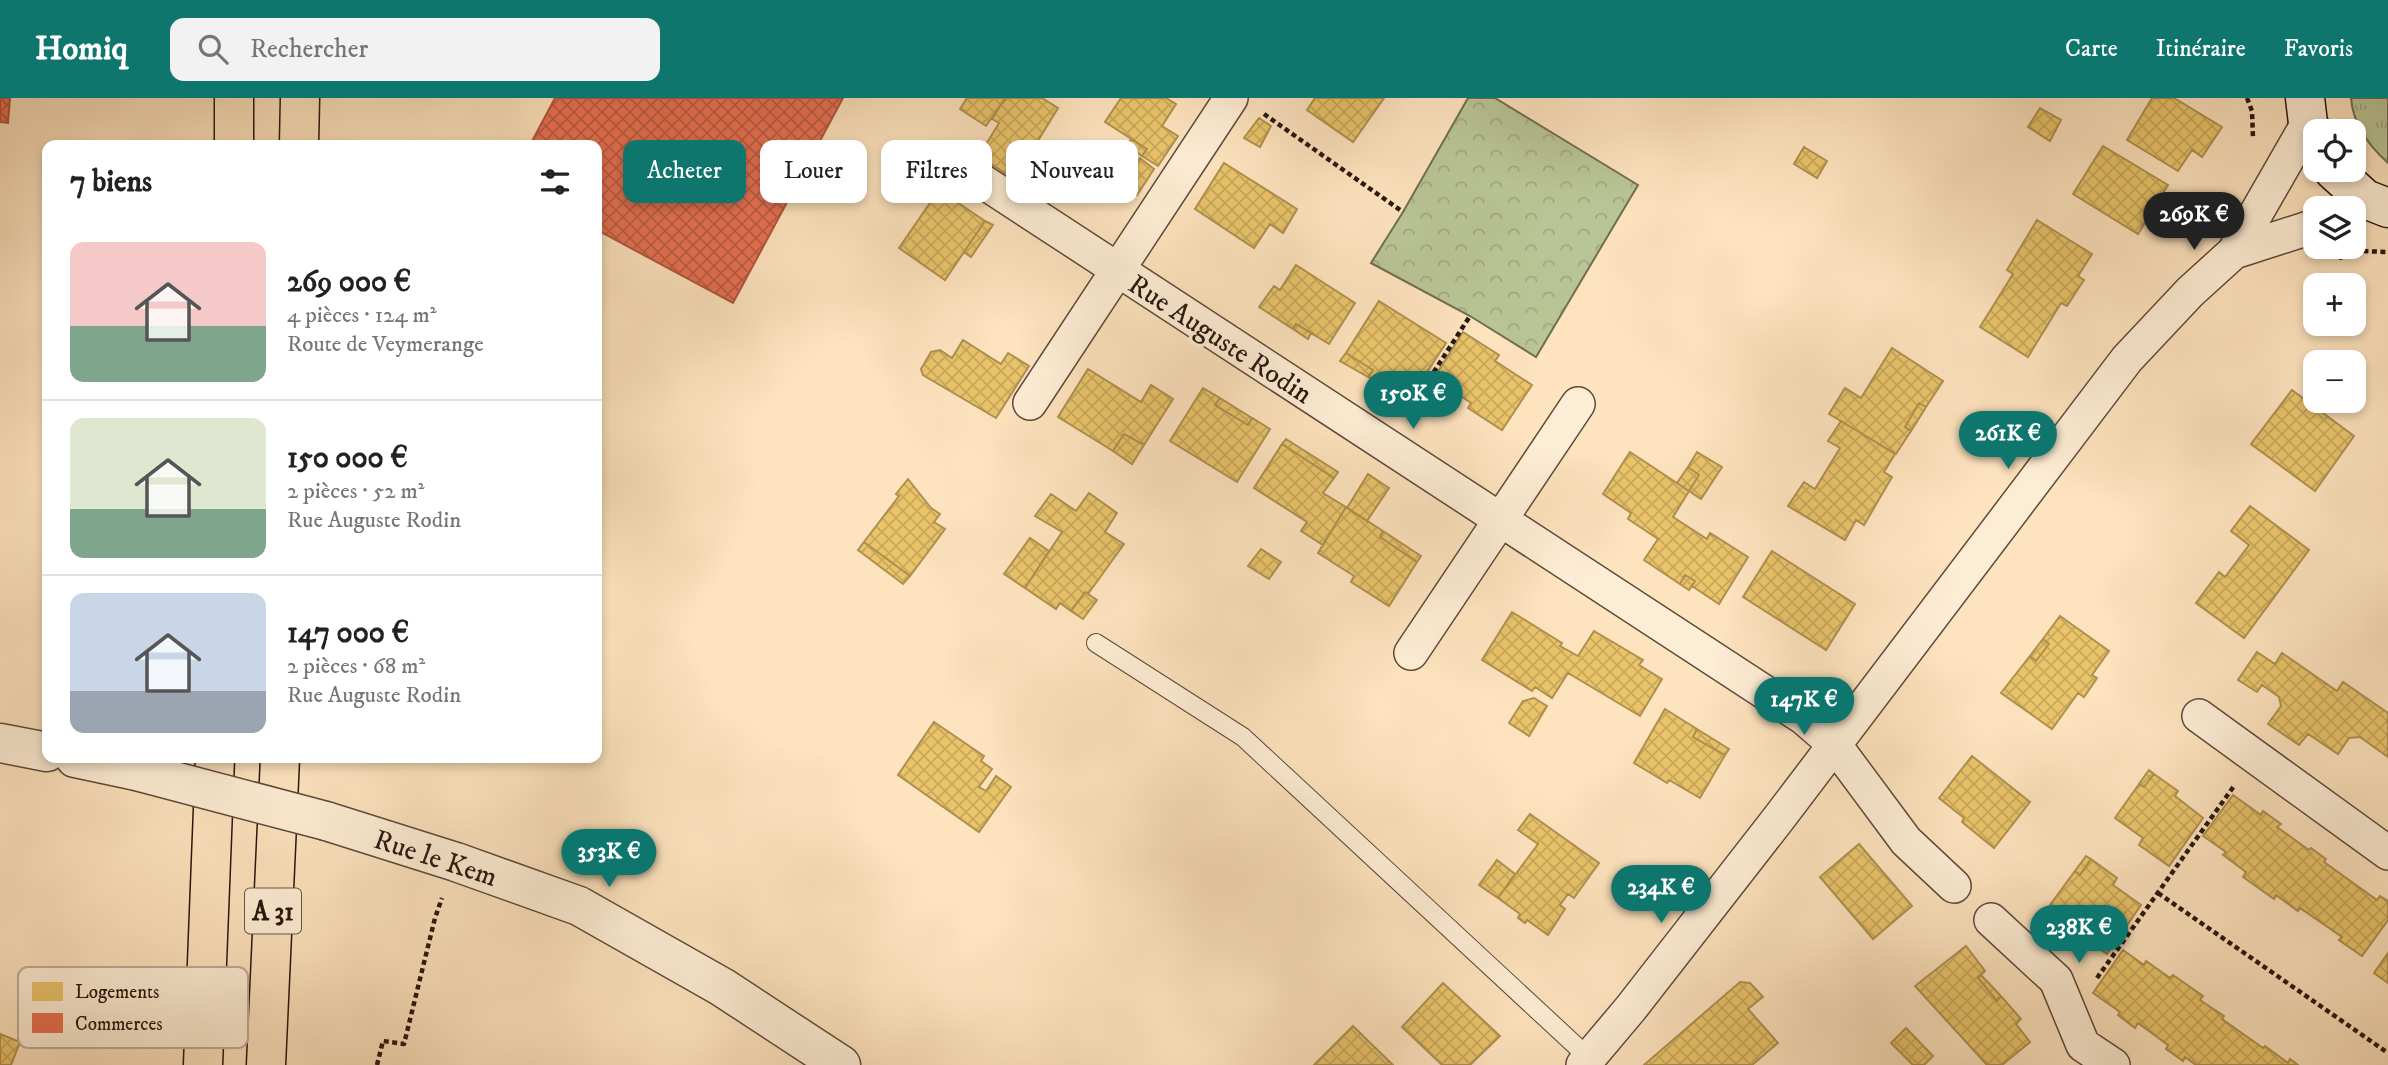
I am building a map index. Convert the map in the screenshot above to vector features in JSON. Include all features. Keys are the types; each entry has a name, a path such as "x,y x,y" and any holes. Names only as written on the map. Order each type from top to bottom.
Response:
{"highway":[{"path":"234,98 234,140"},
{"path":"299,140 300,98"},
{"name":"A 31","path":"208,967 215,763"},
{"name":"A 31","path":"266,1065 280,763"}],"street":[{"name":"Rue Auguste Rodin","path":"1030,403 1231,98"},
{"path":"1586,1062 1631,1008 2127,359 2190,292 2234,253 2303,131"},
{"path":"2346,182 2374,209"},
{"name":"Rue Auguste Rodin","path":"992,188 1804,718 1833,744 1906,841 1954,886"},
{"path":"2234,253 2303,230"},
{"path":"1411,653 1578,404"},
{"path":"2199,716 2388,853"},
{"path":"0,743 42,750"},
{"name":"Rue le Kem","path":"98,763 326,821 456,862 579,906 722,987 841,1065"},
{"path":"1991,920 2056,980 2083,1045 2113,1065"}],"lane":[{"path":"1097,643 1243,737 1586,1062"}],"path":[{"path":"1263,113 1404,212"},
{"path":"1386,446 1470,316"},
{"path":"2071,1015 2255,757"},
{"path":"377,1065 383,1041 404,1044 435,918 456,862"},
{"path":"2158,893 2388,1053"}],"green space":[{"path":"1468,98 1495,98 1638,185 1536,357 1470,316 1371,263"},
{"path":"2351,98 2388,98 2388,163 2366,138 2366,119 2356,119"}],"building: Logements":[{"path":"967,98 1005,99 986,126 960,109"},
{"path":"1005,98 1042,98 1058,108 1038,140 1006,140 1006,174 992,165 992,140 989,140 999,123 992,119"},
{"path":"1121,98 1166,98 1176,104 1162,126 1178,136 1158,166 1142,156 1147,149 1138,143 1138,140 1133,140 1105,122"},
{"path":"1315,98 1384,98 1353,142 1307,110"},
{"path":"2152,98 2174,98 2222,127 2202,157 2192,150 2178,171 2127,140"},
{"path":"2040,108 2061,120 2050,141 2028,127"},
{"path":"1259,118 1271,126 1260,147 1244,138"},
{"path":"1138,143 1147,149 1142,156 1138,153"},
{"path":"2103,146 2168,185 2138,234 2073,194"},
{"path":"1804,147 1827,161 1817,178 1794,164"},
{"path":"1140,158 1154,169 1138,193"},
{"path":"1224,163 1297,209 1283,233 1270,224 1254,248 1195,209"},
{"path":"930,203 958,203 985,221 945,280 899,248"},
{"path":"2037,220 2092,254 2078,276 2084,280 2067,306 2061,303 2028,357 1980,327 2013,274 2007,270"},
{"path":"985,221 993,225 971,257 964,252"},
{"path":"1296,265 1355,303 1329,344 1296,324 1293,329 1259,307 1274,286 1280,290"},
{"path":"1379,301 1446,343 1412,395 1396,384 1391,392 1368,377 1373,370 1346,353"},
{"path":"1296,324 1311,333 1308,339 1293,329"},
{"path":"1463,332 1499,355 1495,361 1532,385 1502,430 1468,408 1471,403 1434,378"},
{"path":"963,340 1001,364 1008,353 1029,366 996,418 923,375 921,369 931,352 940,350 952,358"},
{"path":"1892,348 1943,381 1926,407 1919,403 1905,427 1911,431 1896,454 1829,414 1845,388 1861,398"},
{"path":"1346,353 1373,370 1368,377 1340,361"},
{"path":"1088,369 1141,402 1151,385 1173,399 1144,445 1124,434 1113,451 1058,417"},
{"path":"1203,388 1220,398 1215,405 1248,425 1252,418 1270,429 1237,482 1170,441"},
{"path":"2292,390 2303,398 2303,413 2323,413 2354,436 2315,491 2251,444"},
{"path":"1220,398 1252,418 1248,425 1215,405"},
{"path":"1919,403 1926,407 1911,431 1905,427"},
{"path":"1841,421 1895,454 1884,472 1892,477 1864,525 1856,520 1845,540 1788,506 1804,482 1815,489 1840,448 1828,441"},
{"path":"1124,434 1144,445 1132,464 1113,451"},
{"path":"1286,439 1338,472 1334,478 1282,444"},
{"path":"1282,444 1334,478 1323,493 1346,507 1323,545 1301,531 1307,522 1254,488"},
{"path":"1630,452 1689,491 1673,517 1707,539 1710,533 1748,557 1719,604 1692,586 1695,581 1685,575 1680,584 1644,560 1658,539 1628,519 1631,513 1603,494"},
{"path":"1697,452 1722,467 1701,499 1689,491 1699,475 1688,467"},
{"path":"1688,467 1699,475 1689,491 1677,483"},
{"path":"1368,474 1389,488 1367,521 1347,508"},
{"path":"908,479 931,508 940,514 934,522 945,529 910,576 864,542 899,496 896,494"},
{"path":"1089,493 1117,513 1105,532 1124,544 1088,594 1085,592 1071,611 1060,603 1056,609 1025,588 1062,532 1035,516 1051,494 1076,511"},
{"path":"2250,506 2309,550 2244,638 2196,603 2219,572 2225,577 2249,545 2231,531"},
{"path":"1346,507 1383,531 1380,537 1417,562 1389,606 1351,582 1354,576 1318,553"},
{"path":"1383,531 1421,556 1417,562 1380,537"},
{"path":"1030,538 1049,551 1025,588 1004,574"},
{"path":"864,542 910,576 903,584 858,550"},
{"path":"1261,549 1281,562 1269,579 1248,566"},
{"path":"1772,551 1855,604 1826,650 1743,597"},
{"path":"1685,575 1695,581 1689,590 1680,584"},
{"path":"1085,592 1097,600 1083,619 1071,611"},
{"path":"1512,612 1578,656 1594,631 1643,660 1639,665 1662,679 1640,716 1568,673 1552,698 1535,687 1532,691 1482,660"},
{"path":"2060,616 2109,651 2092,675 2097,678 2084,697 2078,693 2052,729 2001,693 2030,656 2036,661 2049,644 2043,639"},
{"path":"2043,639 2049,644 2036,661 2030,656"},
{"path":"2257,652 2275,664 2282,653 2337,691 2343,682 2388,713 2388,757 2360,737 2349,738 2338,754 2308,734 2299,745 2268,724 2281,706 2279,697 2262,685 2257,692 2238,680"},
{"path":"1534,698 1547,706 1529,736 1509,723 1523,701"},
{"path":"1665,709 1697,729 1693,737 1725,755 1700,798 1669,780 1667,783 1634,763"},
{"path":"934,722 984,756 981,761 992,769 979,787 986,791 996,776 1011,787 979,832 898,775"},
{"path":"1697,729 1729,749 1725,755 1693,737"},
{"path":"1972,756 2030,802 1994,848 1962,822 1964,818 1939,798"},
{"path":"2149,770 2154,774 2144,787 2139,784"},
{"path":"2154,774 2178,791 2175,796 2203,818 2169,866 2139,845 2143,838 2115,818 2139,784 2144,787"},
{"path":"2233,795 2261,815 2263,811 2281,824 2277,827 2309,850 2311,848 2326,859 2324,862 2377,900 2380,896 2388,901 2388,920 2362,956 2339,940 2342,937 2300,908 2298,911 2276,895 2274,899 2243,877 2246,872 2223,855 2226,852 2203,836"},
{"path":"1530,814 1599,863 1574,898 1568,894 1560,905 1565,909 1548,935 1527,920 1525,923 1518,918 1520,914 1498,898 1538,844 1518,830"},
{"path":"1859,844 1912,906 1873,939 1820,877"},
{"path":"2086,856 2091,859 2080,875 2075,871"},
{"path":"2091,859 2117,878 2113,885 2141,905 2107,954 2074,931 2078,925 2050,905 2075,871 2080,875"},
{"path":"1497,860 1515,874 1498,898 1479,885"},
{"path":"1966,946 1985,971 1978,978 1997,1001 2001,996 2021,1019 2016,1024 2030,1042 2002,1065 1987,1065 1915,986"},
{"path":"2123,950 2144,965 2146,961 2170,978 2173,975 2203,996 2200,1000 2224,1016 2222,1019 2263,1048 2265,1046 2288,1063 2290,1059 2298,1065 2196,1065 2185,1057 2183,1061 2166,1049 2168,1045 2138,1023 2135,1028 2118,1015 2120,1012 2093,993"},
{"path":"2388,953 2388,983 2374,973"},
{"path":"1981,975 2001,996 1997,1001 1978,978"},
{"path":"1740,982 1750,983 1763,997 1748,1009 1778,1043 1752,1065 1644,1065"},
{"path":"1443,983 1500,1036 1470,1065 1442,1065 1402,1027"},
{"path":"1353,1026 1393,1065 1314,1065"},
{"path":"1906,1028 1933,1056 1924,1065 1913,1065 1891,1043"},
{"path":"0,1034 18,1041 18,1047 11,1065 0,1065"}],"building: Commerces":[{"path":"0,98 10,98 8,123 0,122"},
{"path":"555,98 843,98 820,140 760,140 760,203 787,203 733,303 602,233 602,140 533,140"}]}
